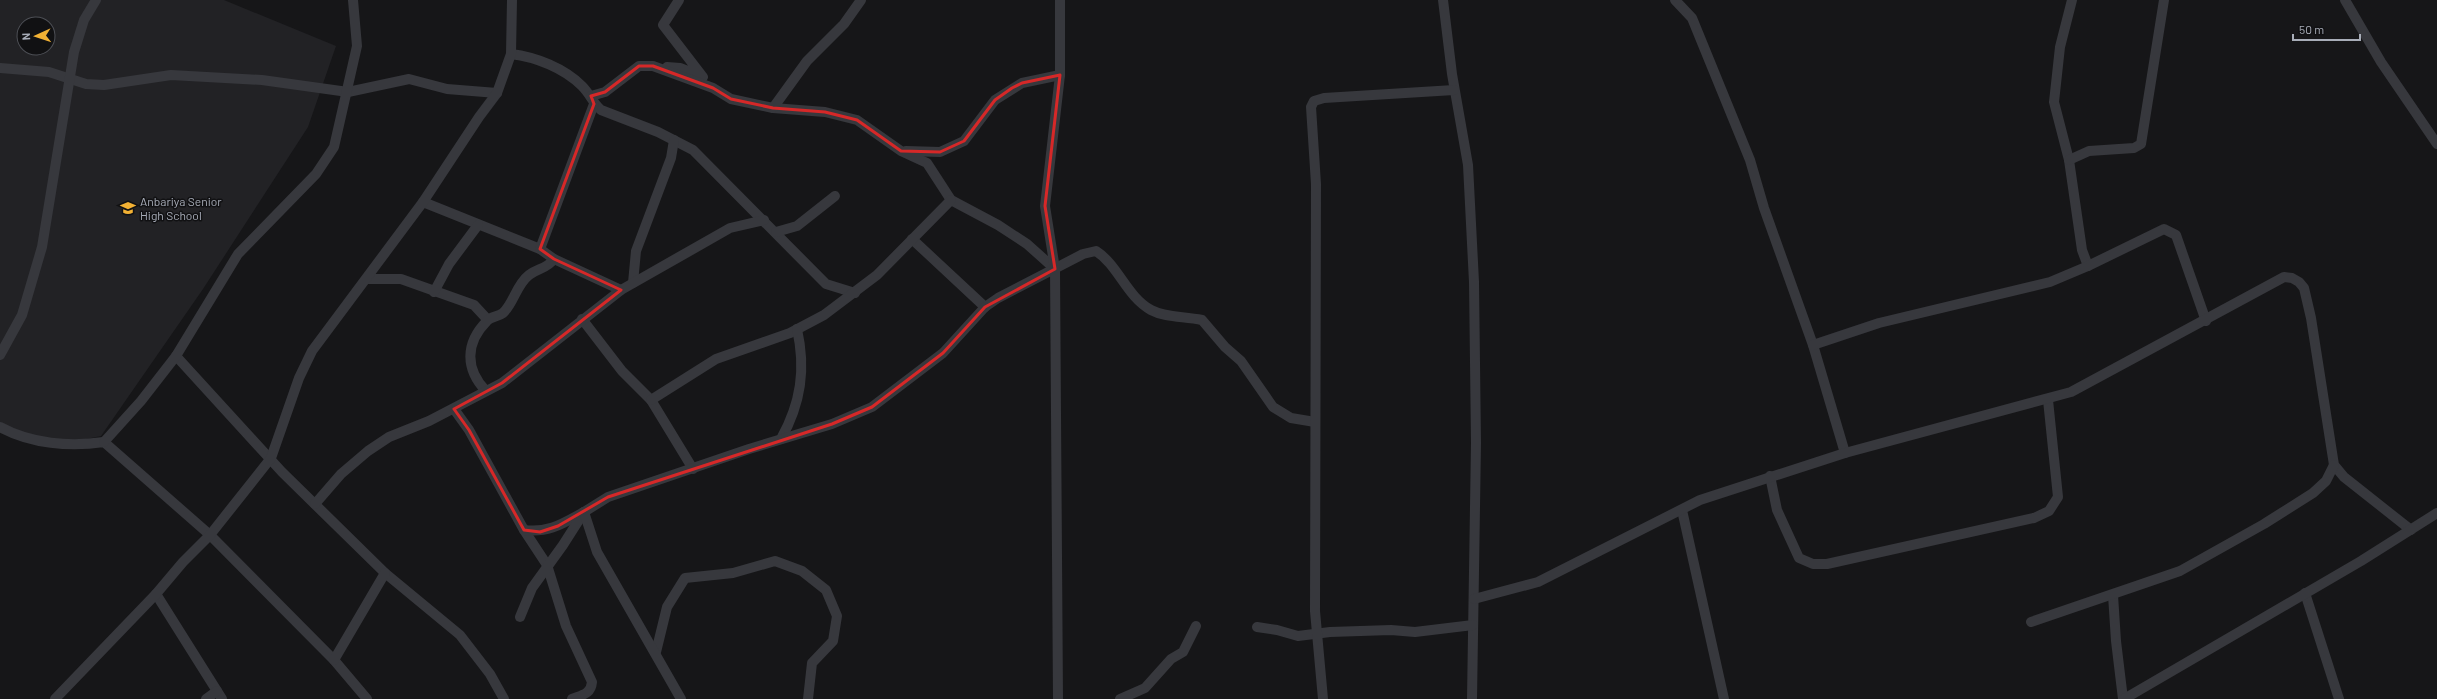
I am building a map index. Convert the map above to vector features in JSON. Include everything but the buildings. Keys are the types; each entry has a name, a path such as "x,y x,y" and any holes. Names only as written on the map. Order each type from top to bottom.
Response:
{"street":[{"path":"0,356 22,314 42,247 76,43 84,20 96,0"},
{"path":"0,427 24,438 59,444 80,446 104,442 141,401 176,356 238,254 316,174 334,147 338,119 348,92 357,46 353,0"},
{"path":"55,699 156,594 182,562 210,535 271,458 299,378 312,351 423,202 479,117 497,94 511,54 512,0"},
{"path":"540,249 593,100 639,66 680,68 703,77 664,25 679,0"},
{"path":"773,108 807,61 844,24 861,0"},
{"path":"1058,699 1055,269 1045,206 1060,75 1060,0"},
{"path":"1443,0 1454,90 1468,165 1474,282 1476,442 1472,699"},
{"path":"1675,0 1692,18 1750,160 1764,208 1813,345 1845,453"},
{"path":"2072,0 2060,47 2054,102 2069,160 2082,250 2088,266"},
{"path":"2069,160 2089,151 2134,148 2141,144 2164,0"},
{"path":"2345,0 2381,62 2437,144"},
{"path":"511,54 527,56 559,70 576,80 601,110 674,140 700,156 826,284 855,293"},
{"path":"653,66 713,88 731,99 773,108 825,112 857,120 901,151 927,163 951,200 998,225 1027,244 1055,269"},
{"path":"0,68 49,72 86,84 104,85 171,75 262,80 348,92 409,79 447,89 497,94"},
{"path":"901,151 940,152 964,141 995,100 1012,88 1022,83 1060,75"},
{"path":"1323,699 1317,634 1316,184 1311,107 1314,101 1324,98 1454,90"},
{"path":"633,283 636,251 671,158 674,140"},
{"path":"776,232 797,226 835,196"},
{"path":"651,400 716,359 797,329 824,315 877,275 951,200"},
{"path":"423,202 540,249 554,259 621,290"},
{"path":"315,504 341,474 373,447 388,437 454,409 502,383 582,319 621,290 633,283 730,228 764,220"},
{"path":"434,292 449,264 478,225"},
{"path":"1813,345 1879,323 2050,282 2088,266 2164,229 2176,235 2206,321"},
{"path":"912,239 985,307"},
{"path":"524,530 540,532 558,526 584,512 601,500 856,415 889,396 943,353 985,307 998,298 1084,254 1096,252 1105,257 1130,289 1149,309 1164,315 1202,320 1225,347 1241,361 1273,407 1292,418 1316,422"},
{"path":"486,391 471,372 469,356 476,335 487,320 503,313 521,283 530,275 548,267 554,259"},
{"path":"1474,599 1538,582 1700,500 1770,476 1845,453 2048,400 2071,392 2206,321 2284,277 2292,278 2300,282 2304,288 2311,318 2334,465 2344,477 2411,530"},
{"path":"367,279 401,279 474,305 487,320"},
{"path":"582,319 622,371 651,400 693,469"},
{"path":"781,439 792,419 802,385 802,351 797,329"},
{"path":"176,356 315,504 385,573 460,636 490,674 504,699"},
{"path":"1770,476 1777,510 1799,558 1813,564 1827,564 2034,518 2049,510 2058,497 2048,400"},
{"path":"454,409 469,430 524,530 547,566 566,626 592,682 592,689 588,693 572,699"},
{"path":"104,442 210,535 334,660 367,699"},
{"path":"2032,622 2180,571 2264,524 2313,493 2326,481 2334,465"},
{"path":"1682,510 1724,699"},
{"path":"520,618 532,588 563,545 584,512"},
{"path":"584,512 596,552 656,652 681,699"},
{"path":"2113,595 2116,641 2123,699 2305,593 2437,513"},
{"path":"656,652 667,607 685,578 733,574 775,561 802,571 826,590 836,616 833,641 812,663 808,699"},
{"path":"334,660 385,573"},
{"path":"2305,593 2339,699"},
{"path":"156,594 220,695 206,699"},
{"path":"1257,627 1277,630 1298,636 1391,630 1415,632 1473,625"},
{"path":"1120,699 1145,688 1171,659 1183,652 1196,626"}],"highlighted area":[{"path":"639,66 653,66 713,88 731,99 773,108 825,112 857,120 901,151 940,152 964,141 995,100 1012,88 1022,83 1060,75 1045,206 1055,269 985,307 943,353 872,407 832,424 608,497 558,526 540,532 524,530 469,430 454,409 502,383 621,290 554,259 540,249 594,104 591,96 605,92"}],"shaded area":[{"name":"Anbariya Senior High School","path":"0,0 224,0 336,46 308,127 203,289 101,436 76,441 47,440 22,434 0,423"}],"place":[{"name":"Anbariya Senior High School","path":"128,208"}]}
